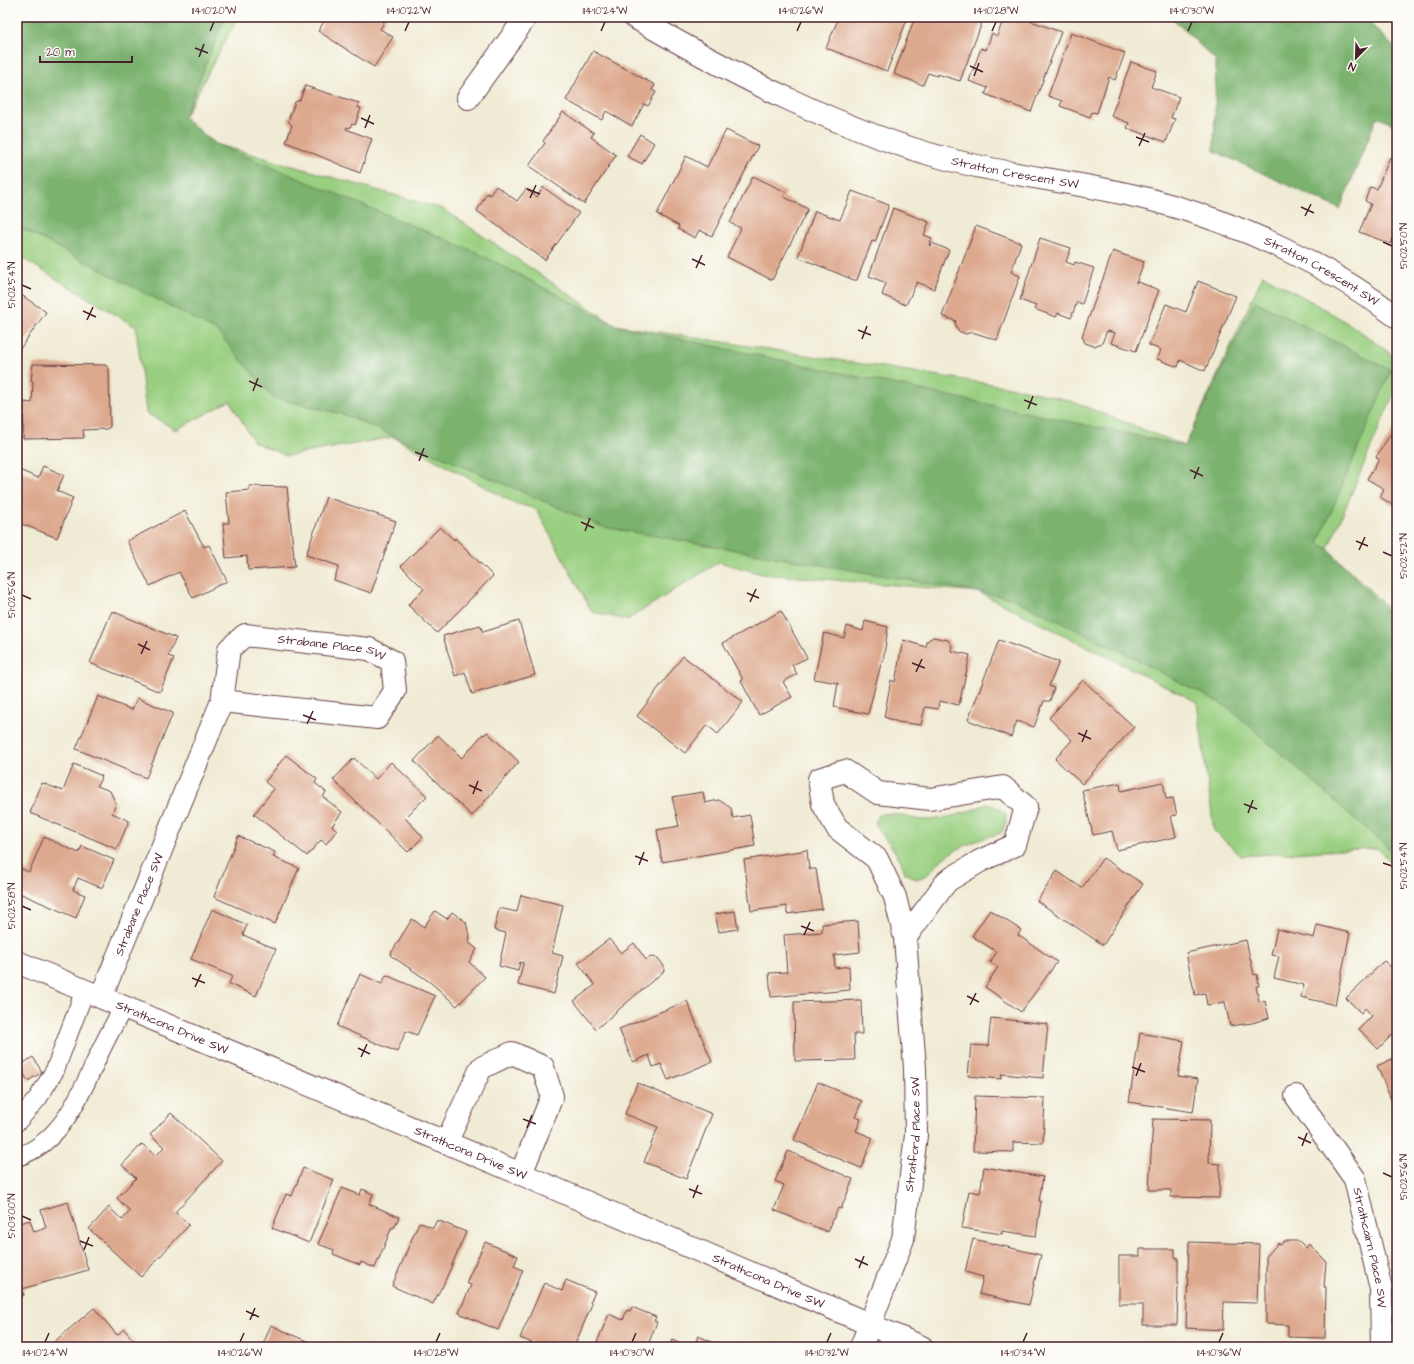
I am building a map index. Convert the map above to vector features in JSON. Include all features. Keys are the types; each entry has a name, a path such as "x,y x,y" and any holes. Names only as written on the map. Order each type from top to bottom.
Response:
{"street":[{"path":"468,98 526,17"},
{"name":"Stratton Crescent SW","path":"634,17 682,45 753,82 812,109 903,145 950,160 1008,173 1158,201 1242,230 1322,269 1397,317"},
{"name":"Strabane Place SW","path":"93,994 222,701 229,649 244,635 369,649 392,661 395,691 377,718 222,701"},
{"name":"Stratford Place SW","path":"861,1347 904,1240 916,1135 914,1068 905,938 895,898 877,859 837,828 823,804 819,779 845,771 878,793 930,799 1002,787 1026,807 1015,845 980,861 947,881 905,938"},
{"name":"Strathcona Drive SW","path":"17,962 521,1174 922,1347"},
{"path":"446,1143 481,1068 512,1053 543,1067 552,1096 521,1174"},
{"name":"Strathcairn Place SW","path":"1296,1096 1355,1179 1380,1289 1382,1347"}],"lane":[{"path":"17,1122 38,1098 55,1070 93,994"},
{"path":"17,1157 26,1154 50,1137 73,1108 124,1006"}],"green space":[{"path":"17,17 238,17 184,118 216,144 443,209 615,325 1016,388 1068,400 1185,446 1263,275 1349,324 1397,359 1397,386 1328,549 1397,617 1397,869 1377,848 1241,856 1214,831 1197,702 978,592 762,574 719,562 627,620 592,612 536,509 514,503 393,437 287,456 254,442 230,401 176,430 146,413 136,327 17,255"},
{"path":"17,17 225,17 184,118 216,144 476,252 615,325 1185,446 1255,301 1391,370 1318,543 1328,549 1397,623 1397,856 1229,708 1126,654 1012,598 603,527 345,415 272,397 217,331 17,226"},
{"path":"1171,17 1364,17 1397,50 1397,126 1377,117 1340,209 1214,151 1216,61"},
{"path":"986,804 997,807 1006,814 1006,823 1001,833 958,849 945,857 929,873 916,879 905,873 901,861 878,830 875,823 878,815 895,814 923,820 931,820 955,815"}],"building":[{"path":"327,17 387,17 380,29 393,37 374,67 318,31"},
{"path":"839,17 908,17 887,71 826,48"},
{"path":"915,17 937,17 944,20 945,17 984,17 960,81 937,74 937,76 928,73 923,85 894,74"},
{"path":"1014,17 1020,17 1061,32 1031,112 985,94 988,88 969,81 981,48 986,50 992,33 997,36 1004,18 1012,22"},
{"path":"1071,33 1125,53 1115,80 1109,77 1097,113 1092,112 1090,117 1060,106 1062,101 1048,96"},
{"path":"593,51 655,85 652,90 656,92 648,106 644,104 632,126 606,111 602,120 566,100"},
{"path":"1131,62 1157,71 1151,87 1179,97 1171,118 1175,119 1166,142 1127,128 1129,123 1111,116"},
{"path":"305,86 359,103 357,107 361,108 355,125 352,124 350,128 347,127 346,129 372,139 360,173 286,142 292,125 288,121 295,102 300,100"},
{"path":"563,112 594,133 591,137 616,155 584,204 529,166 545,143 543,141"},
{"path":"726,130 758,146 712,236 699,230 695,238 678,229 679,226 657,214 686,156 707,167"},
{"path":"640,134 654,143 642,164 627,156"},
{"path":"1390,157 1397,160 1397,228 1391,244 1359,232 1371,204 1365,201 1370,187 1377,189"},
{"path":"753,176 786,192 784,197 808,209 772,280 727,257 741,228 730,223"},
{"path":"496,186 517,201 526,189 537,197 543,187 579,213 545,260 477,211 487,193 490,195"},
{"path":"852,191 889,205 875,242 872,241 857,280 798,257 815,211 840,220"},
{"path":"893,208 929,222 924,235 932,238 929,245 931,246 932,243 949,250 934,289 917,282 906,305 882,295 886,283 869,276"},
{"path":"976,226 1021,243 1011,272 1020,276 997,340 972,332 966,334 958,331 955,323 956,321 942,316"},
{"path":"1040,238 1071,248 1066,262 1074,265 1075,262 1094,268 1082,304 1077,302 1071,318 1058,313 1056,317 1034,309 1036,306 1020,300"},
{"path":"1113,251 1144,262 1136,283 1138,282 1159,290 1136,351 1111,343 1115,333 1107,331 1102,343 1094,346 1085,343 1082,336"},
{"path":"1198,281 1236,296 1205,371 1180,360 1178,367 1157,359 1161,350 1149,345 1166,304 1186,312"},
{"path":"17,292 46,312 17,353"},
{"path":"33,364 106,365 109,369 110,427 106,429 83,430 84,438 23,439 24,402 32,403 33,381 31,381"},
{"path":"1397,424 1397,508 1380,497 1384,489 1367,479 1379,459 1376,457"},
{"path":"43,466 64,475 57,491 73,498 57,538 17,522 17,469 38,478"},
{"path":"249,486 287,487 295,567 248,570 247,556 226,558 223,523 229,523 226,492 250,490"},
{"path":"326,497 396,521 371,593 334,580 339,566 306,555"},
{"path":"185,511 204,547 209,545 227,581 193,598 179,572 150,586 127,541"},
{"path":"440,527 454,540 455,538 493,576 437,633 408,605 424,589 401,566"},
{"path":"112,611 176,638 168,656 174,658 160,692 90,663"},
{"path":"781,611 807,658 792,665 797,674 783,682 792,697 759,715 741,681 743,680 723,643"},
{"path":"519,621 535,675 472,694 465,672 455,676 443,636 480,625 483,632"},
{"path":"865,621 888,627 883,662 881,664 868,714 834,707 838,683 814,679 824,633 844,638 847,626 863,631"},
{"path":"933,637 948,640 952,646 951,651 970,655 959,705 939,701 938,709 925,707 921,725 898,722 884,717 891,680 895,682 903,640 926,647 927,641"},
{"path":"999,640 1059,662 1049,686 1054,688 1050,701 1044,701 1034,727 1017,721 1011,737 968,720"},
{"path":"683,656 743,702 718,734 707,725 685,753 637,716"},
{"path":"1083,680 1134,727 1082,784 1055,759 1072,740 1049,718"},
{"path":"98,696 132,710 137,698 173,713 146,778 76,749"},
{"path":"487,732 519,762 472,816 414,761 438,735 462,758 483,734 484,735"},
{"path":"286,755 317,779 315,783 326,792 323,797 342,812 332,826 337,830 326,844 321,840 307,856 254,814 274,789 265,782"},
{"path":"354,758 376,779 391,762 427,796 405,818 423,837 408,852 333,780"},
{"path":"74,764 102,776 97,786 110,791 116,804 112,813 129,821 117,849 30,813 42,783 63,791"},
{"path":"1163,782 1166,799 1173,798 1177,815 1171,816 1176,837 1117,850 1112,831 1093,835 1082,790 1120,783 1121,791"},
{"path":"703,792 705,803 719,800 731,808 733,818 750,815 755,846 662,862 657,830 679,826 672,797"},
{"path":"238,836 275,852 273,857 299,868 275,924 214,897"},
{"path":"44,837 79,853 82,846 114,860 102,888 78,878 73,890 85,895 76,918 17,892 17,867 29,872"},
{"path":"807,850 809,869 816,869 822,909 787,914 787,906 751,911 744,860"},
{"path":"1103,858 1143,884 1103,945 1037,901 1057,871 1082,888"},
{"path":"521,895 563,905 552,953 563,956 554,994 518,985 523,963 520,962 518,971 499,966 506,933 494,930 499,908 517,912"},
{"path":"212,909 247,925 243,935 276,949 256,996 229,984 232,976 191,959"},
{"path":"990,910 1021,930 1018,935 1057,962 1021,1012 985,987 998,967 990,962 997,952 972,936"},
{"path":"435,911 447,919 452,912 466,922 470,939 468,942 477,949 469,962 485,977 457,1006 430,982 390,955 412,919 424,927"},
{"path":"735,911 738,929 719,932 715,914"},
{"path":"858,921 860,952 834,955 835,968 849,966 850,990 771,997 769,973 787,972 784,935 822,932 822,924"},
{"path":"1317,925 1350,933 1335,1005 1301,997 1304,985 1274,978 1279,956 1271,955 1277,929 1314,938"},
{"path":"609,939 621,953 634,943 646,960 650,957 658,958 664,966 664,971 596,1029 574,1001 595,985 578,963"},
{"path":"1246,940 1254,975 1257,974 1259,986 1256,986 1259,1002 1265,1001 1269,1018 1252,1023 1230,1026 1225,1002 1207,1005 1205,993 1195,995 1186,953"},
{"path":"1384,961 1394,970 1397,967 1397,1030 1378,1049 1359,1029 1372,1016 1365,1008 1361,1013 1346,998"},
{"path":"360,974 382,984 386,975 435,996 417,1035 406,1031 397,1052 337,1026"},
{"path":"861,1000 862,1034 854,1034 855,1060 795,1061 794,1002"},
{"path":"687,1001 712,1062 668,1080 661,1064 653,1067 649,1055 633,1062 619,1029"},
{"path":"991,1018 1048,1024 1043,1078 1002,1074 1001,1079 968,1076 971,1045 988,1046"},
{"path":"1140,1033 1184,1041 1178,1076 1198,1079 1193,1112 1129,1102"},
{"path":"33,1057 42,1072 28,1081 19,1066"},
{"path":"1397,1057 1397,1102 1393,1104 1377,1066"},
{"path":"818,1082 862,1101 855,1117 861,1119 856,1131 873,1138 861,1168 794,1140"},
{"path":"637,1083 712,1114 686,1179 644,1162 658,1127 625,1114"},
{"path":"975,1096 1045,1098 1043,1143 1013,1142 1013,1152 973,1151"},
{"path":"171,1113 222,1161 175,1212 189,1225 141,1277 89,1229 109,1207 122,1220 130,1211 117,1198 136,1178 122,1165 142,1144 156,1156 164,1147 150,1135"},
{"path":"1153,1119 1210,1120 1209,1163 1220,1164 1219,1198 1171,1197 1171,1190 1149,1190"},
{"path":"788,1151 853,1179 841,1209 838,1208 828,1232 774,1210 784,1185 775,1181"},
{"path":"984,1167 1043,1177 1036,1236 1002,1231 1002,1234 962,1228 969,1191 980,1193"},
{"path":"303,1168 334,1180 309,1243 272,1228 286,1194 292,1196"},
{"path":"342,1188 360,1195 362,1189 373,1194 369,1204 399,1217 394,1228 392,1227 375,1268 361,1262 360,1265 333,1254 334,1250 318,1244"},
{"path":"68,1202 88,1270 22,1289 24,1295 17,1297 17,1224 30,1220 34,1232 46,1228 41,1210"},
{"path":"437,1220 466,1232 442,1288 433,1304 392,1286 419,1222 433,1228"},
{"path":"973,1239 1041,1255 1029,1305 979,1294 983,1277 965,1272"},
{"path":"1284,1241 1299,1241 1306,1248 1309,1244 1326,1261 1324,1287 1326,1287 1325,1338 1288,1337 1288,1325 1266,1324 1266,1257 1278,1243 1281,1245"},
{"path":"485,1242 518,1256 514,1266 523,1270 498,1330 459,1313 471,1285 466,1283"},
{"path":"1189,1242 1259,1244 1257,1303 1224,1302 1223,1330 1186,1328"},
{"path":"1140,1249 1175,1249 1175,1258 1178,1257 1177,1325 1143,1325 1143,1304 1119,1304 1119,1256 1140,1256"},
{"path":"566,1280 595,1292 590,1303 592,1304 574,1347 542,1347 520,1338 544,1283 562,1291"},
{"path":"632,1307 656,1317 654,1321 657,1322 647,1347 595,1347 609,1314 623,1320 627,1310 630,1311"},
{"path":"94,1308 117,1335 124,1329 139,1347 48,1347"},
{"path":"271,1325 297,1337 321,1347 262,1347"},
{"path":"698,1336 724,1347 694,1347"},
{"path":"672,1340 687,1347 669,1347"}]}
